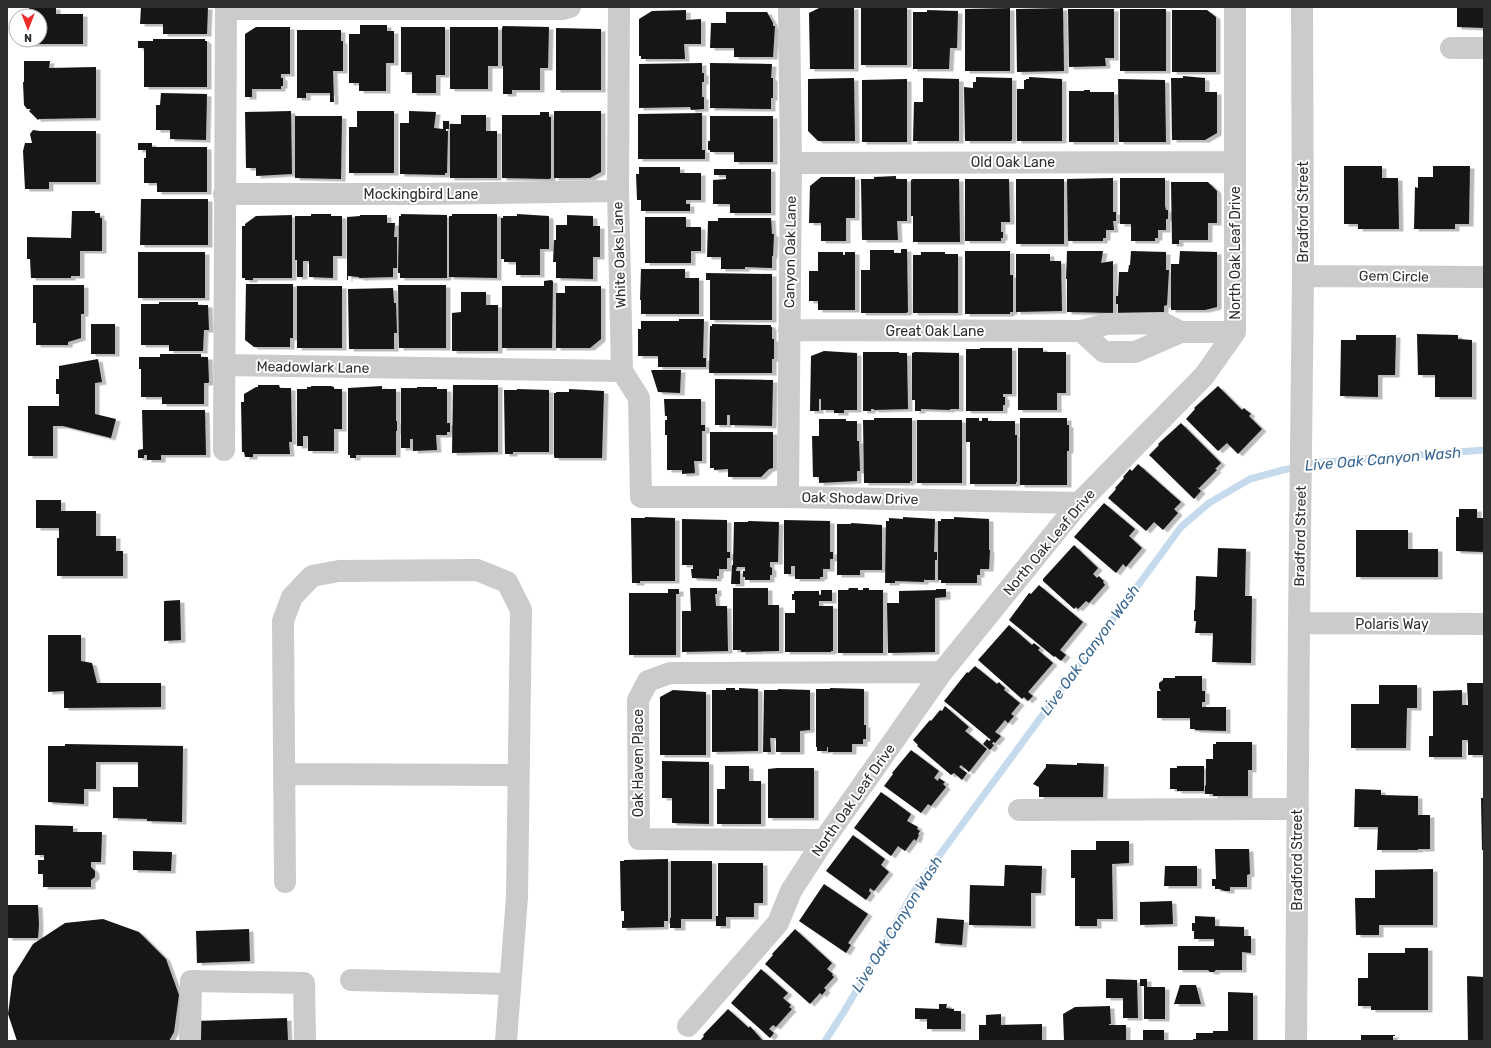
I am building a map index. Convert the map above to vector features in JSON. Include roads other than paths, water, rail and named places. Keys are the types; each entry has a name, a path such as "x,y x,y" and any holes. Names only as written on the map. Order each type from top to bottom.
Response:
{"street":[{"path":"224,450 226,8 556,9 570,7"},
{"name":"White Oaks Lane","path":"619,7 618,191 622,371"},
{"name":"Canyon Oak Lane","path":"788,497 791,163 789,7"},
{"name":"North Oak Leaf Drive","path":"688,1026 778,923 791,891 824,840 942,672 1079,503 1204,376 1235,332 1235,7"},
{"name":"Bradford Street","path":"1296,1041 1303,276 1302,7"},
{"path":"1451,48 1484,48"},
{"name":"Old Oak Lane","path":"791,163 1235,162"},
{"name":"Mockingbird Lane","path":"224,194 421,194 618,191"},
{"name":"Gem Circle","path":"1303,276 1484,277"},
{"name":"Great Oak Lane","path":"789,330 1082,331 1104,352 1135,352 1181,332 1235,332"},
{"name":"Meadowlark Lane","path":"224,365 622,371"},
{"name":"Oak Shodaw Drive","path":"622,371 639,398 641,497 788,497 1079,503"},
{"path":"286,882 283,621 292,597 312,576 339,571 477,570 507,582 521,610 516,897 506,1041"},
{"name":"Polaris Way","path":"1299,623 1484,624"},
{"name":"Oak Haven Place","path":"824,840 639,839 638,700 648,681 670,673 942,672"},
{"path":"284,774 518,775"},
{"path":"1019,810 1298,809"},
{"path":"350,980 510,984"},
{"path":"190,1041 191,981 304,983 305,1041"}],"waterway":[{"name":"Live Oak Canyon Wash","path":"825,1041 845,1010 919,883 1181,527 1209,503 1250,479 1283,470 1323,462 1484,450"}]}
